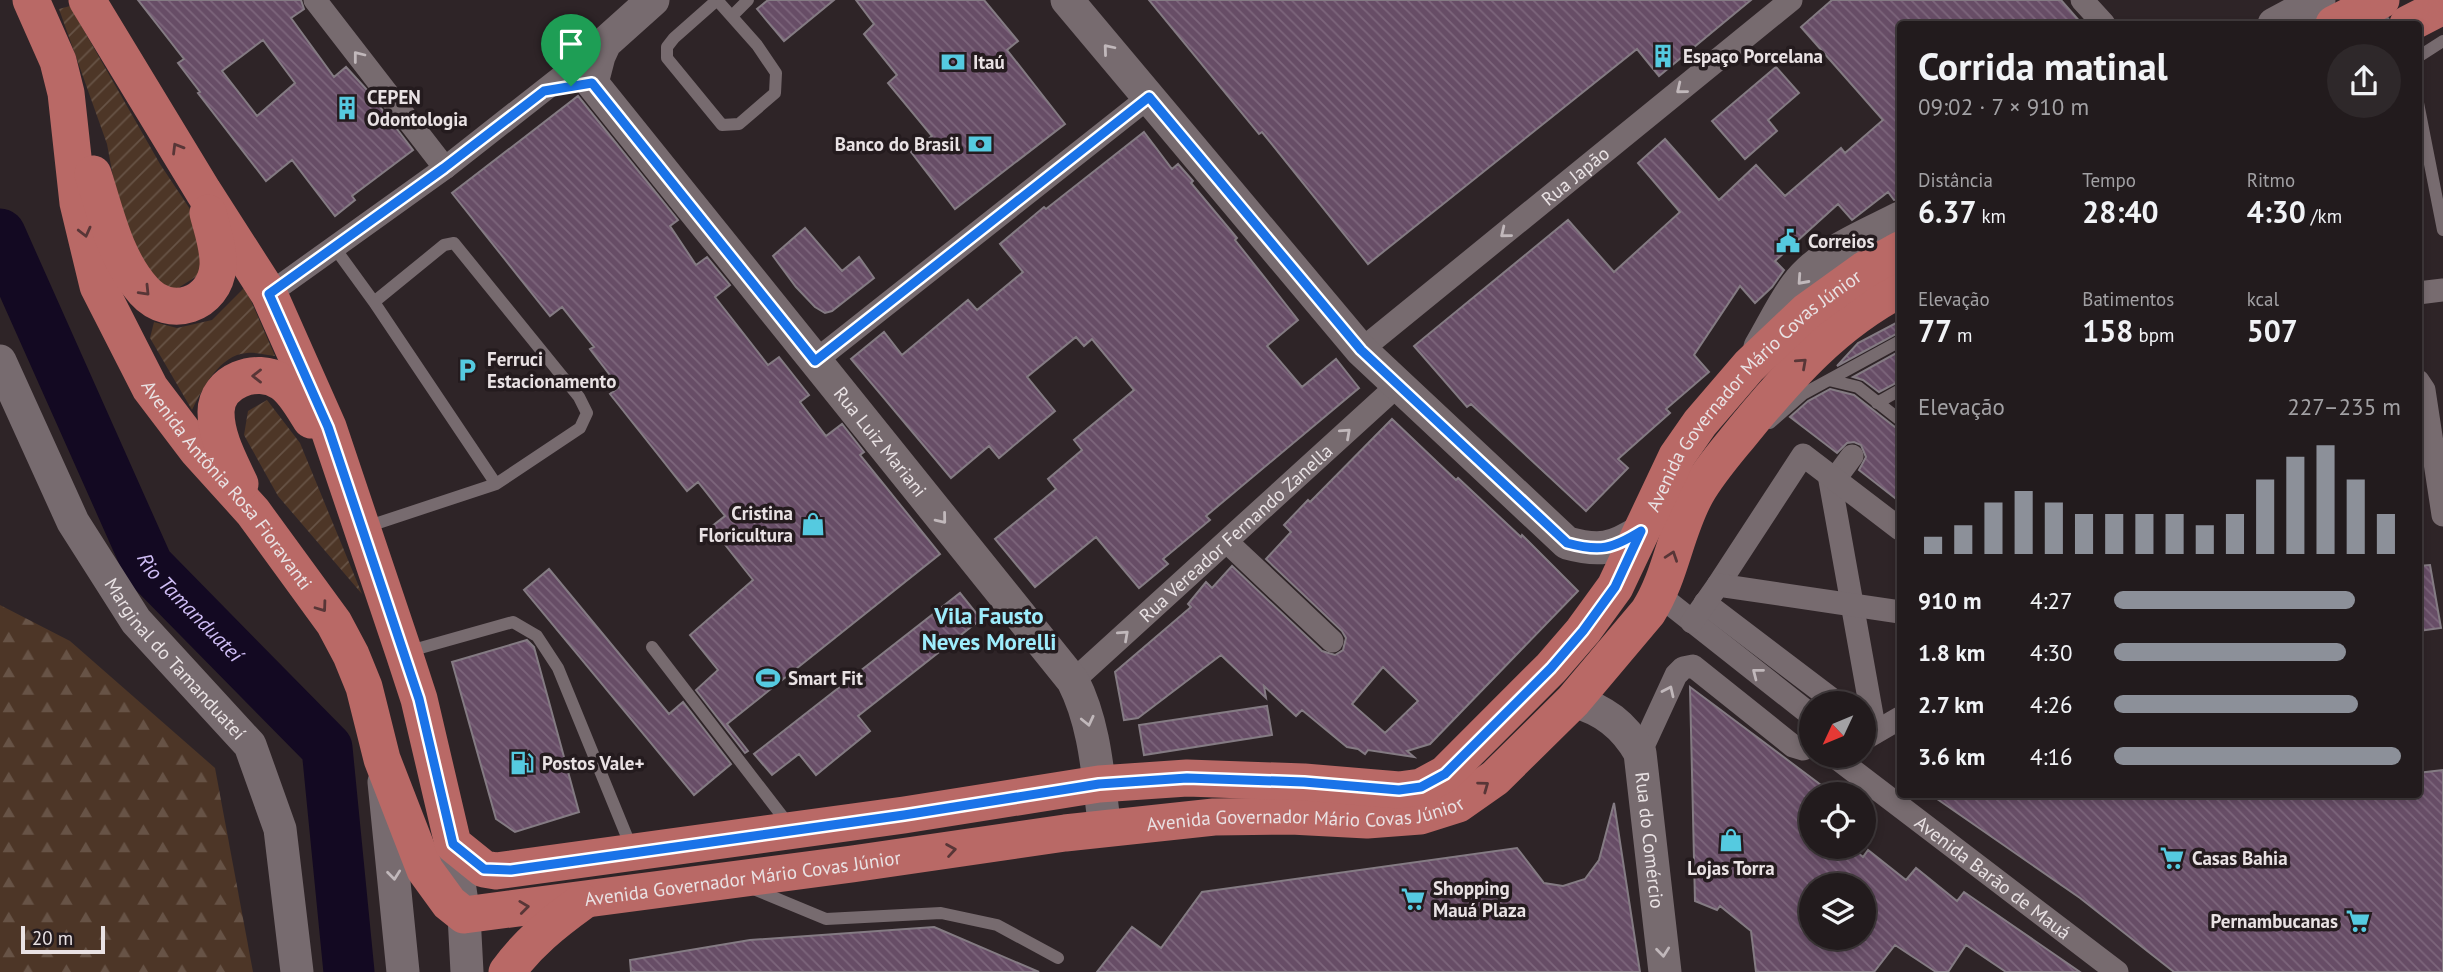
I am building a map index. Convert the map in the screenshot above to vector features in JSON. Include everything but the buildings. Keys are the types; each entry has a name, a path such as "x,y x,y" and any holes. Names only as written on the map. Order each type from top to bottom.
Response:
{"main road":[{"name":"Avenida Antônia Rosa Fioravanti","path":"31,0 58,61 66,93 78,203 98,286 150,388 197,450 253,512 334,623 352,656 364,687 382,759 403,972"},
{"path":"87,0 269,294 328,427 419,699 453,844 464,915 467,972"},
{"path":"592,83 605,43 653,0"},
{"path":"1067,0 1361,350 1567,543 1603,549 1619,544 1641,531"},
{"path":"2280,21 2319,0"},
{"path":"2340,21 2381,0"},
{"path":"2414,21 2443,6"},
{"name":"Rua Luiz Mariani","path":"592,83 1073,681 1089,720 1105,829"},
{"path":"66,93 120,255 142,289 150,298 164,306 191,305 208,291 216,276 217,252 203,191"},
{"path":"1749,366 1796,285 1815,267 1840,250 1897,220"},
{"name":"Avenida Governador Mário Covas Júnior","path":"453,844 484,869 496,871 794,831 1099,784 1187,778 1304,782 1399,790 1421,787 1445,774 1551,668 1583,631 1615,587 1677,456 1700,423 1749,366 1807,311 1864,270 1897,252"},
{"name":"Avenida Governador Mário Covas Júnior","path":"464,915 852,864 1065,832 1214,817 1292,816 1367,820 1420,816 1458,804 1495,778 1573,701 1628,638 1659,595 1685,516 1710,471 1789,374 1846,323 1897,291"},
{"name":"Marginal do Tamanduateí","path":"0,361 73,522 136,621 250,746 280,829 297,972"},
{"path":"253,512 224,449 216,410 228,386 243,377 266,375 282,382 300,404 346,478"},
{"name":"Rua do Comércio","path":"1573,701 1592,707 1613,719 1631,738 1640,753 1665,972"},
{"path":"382,759 425,870 449,903 464,915"},
{"path":"731,880 731,862 739,852 876,831 904,815"},
{"path":"506,972 540,933 585,900"}],"street":[{"path":"315,0 444,168"},
{"name":"Rua Japão","path":"1361,350 1791,0"},
{"path":"2082,0 2101,21"},
{"path":"269,294 444,168 605,43"},
{"path":"544,91 592,83"},
{"path":"815,361 1149,97"},
{"path":"2422,293 2443,290"},
{"name":"Rua Vereador Fernando Zanella","path":"1073,681 1398,385"},
{"path":"2422,387 2443,515"},
{"path":"1692,622 1803,456 1897,527"},
{"path":"1832,477 1852,457"},
{"path":"1832,477 1853,605 1863,691"},
{"path":"1227,542 1332,641"},
{"path":"1712,594 1853,605 1897,612"},
{"path":"1712,594 1823,691"},
{"path":"1659,595 1799,706"},
{"path":"1640,753 1676,675 1683,668 1693,666 1793,746 1799,748"},
{"path":"1876,728 1897,719"},
{"name":"Avenida Barão de Mauá","path":"1850,768 2118,972"}],"lane":[{"path":"717,0 732,16 776,73 775,93 739,124 722,125 667,58 667,47 717,0"},
{"path":"732,16 748,0"},
{"path":"2369,0 2384,21"},
{"path":"2422,54 2443,41"},
{"path":"2422,123 2443,230"},
{"path":"362,528 496,484 580,428 587,412 579,397 454,243 444,245 374,303"},
{"path":"334,247 496,484"},
{"path":"1710,471 1803,394 1897,343"},
{"path":"1829,380 1858,387 1897,417"},
{"path":"1877,403 1897,392"},
{"path":"404,653 513,622 537,636 558,667 634,853"},
{"path":"652,647 794,831"},
{"path":"731,880 826,919 941,913 997,925 1058,958"}],"green space":[{"path":"70,6 160,164 208,236 200,274 175,290 144,275 123,231 107,144 59,9"},
{"path":"245,287 275,356 247,353 228,360 213,374 192,410 150,338 154,322 177,328 212,320"},
{"path":"267,400 300,443 362,594 278,496 244,435 248,411"},
{"path":"0,605 70,641 215,768 253,972 0,972"}],"waterway":[{"name":"Rio Tamanduateí","path":"0,234 148,566 327,748 349,972"}],"place":[{"name":"Espaço Porcelana","path":"1663,56"},
{"name":"Itaú","path":"953,62"},
{"name":"CEPEN Odontologia","path":"347,108"},
{"name":"Banco do Brasil","path":"980,144"},
{"name":"Correios","path":"1788,241"},
{"name":"Ferruci Estacionamento","path":"467,370"},
{"name":"Cristina Floricultura","path":"813,524"},
{"name":"Smart Fit","path":"768,678"},
{"name":"Postos Vale+","path":"522,763"},
{"name":"Lojas Torra","path":"1731,840"},
{"name":"Casas Bahia","path":"2172,858"},
{"name":"Shopping Mauá Plaza","path":"1413,899"},
{"name":"Pernambucanas","path":"2358,921"}],"district":[{"name":"Vila Fausto Neves Morelli","path":"989,629"}],"route":[{"path":"592,83 815,361 1149,97 1361,350 1567,543 1603,549 1619,544 1641,531 1628,563 1601,607 1551,668 1445,774 1421,787 1399,790 1304,782 1187,778 1099,784 904,815 511,870 484,869 453,844 419,699 346,478 328,427 269,294 444,168 544,91 571,86 592,83"}]}
